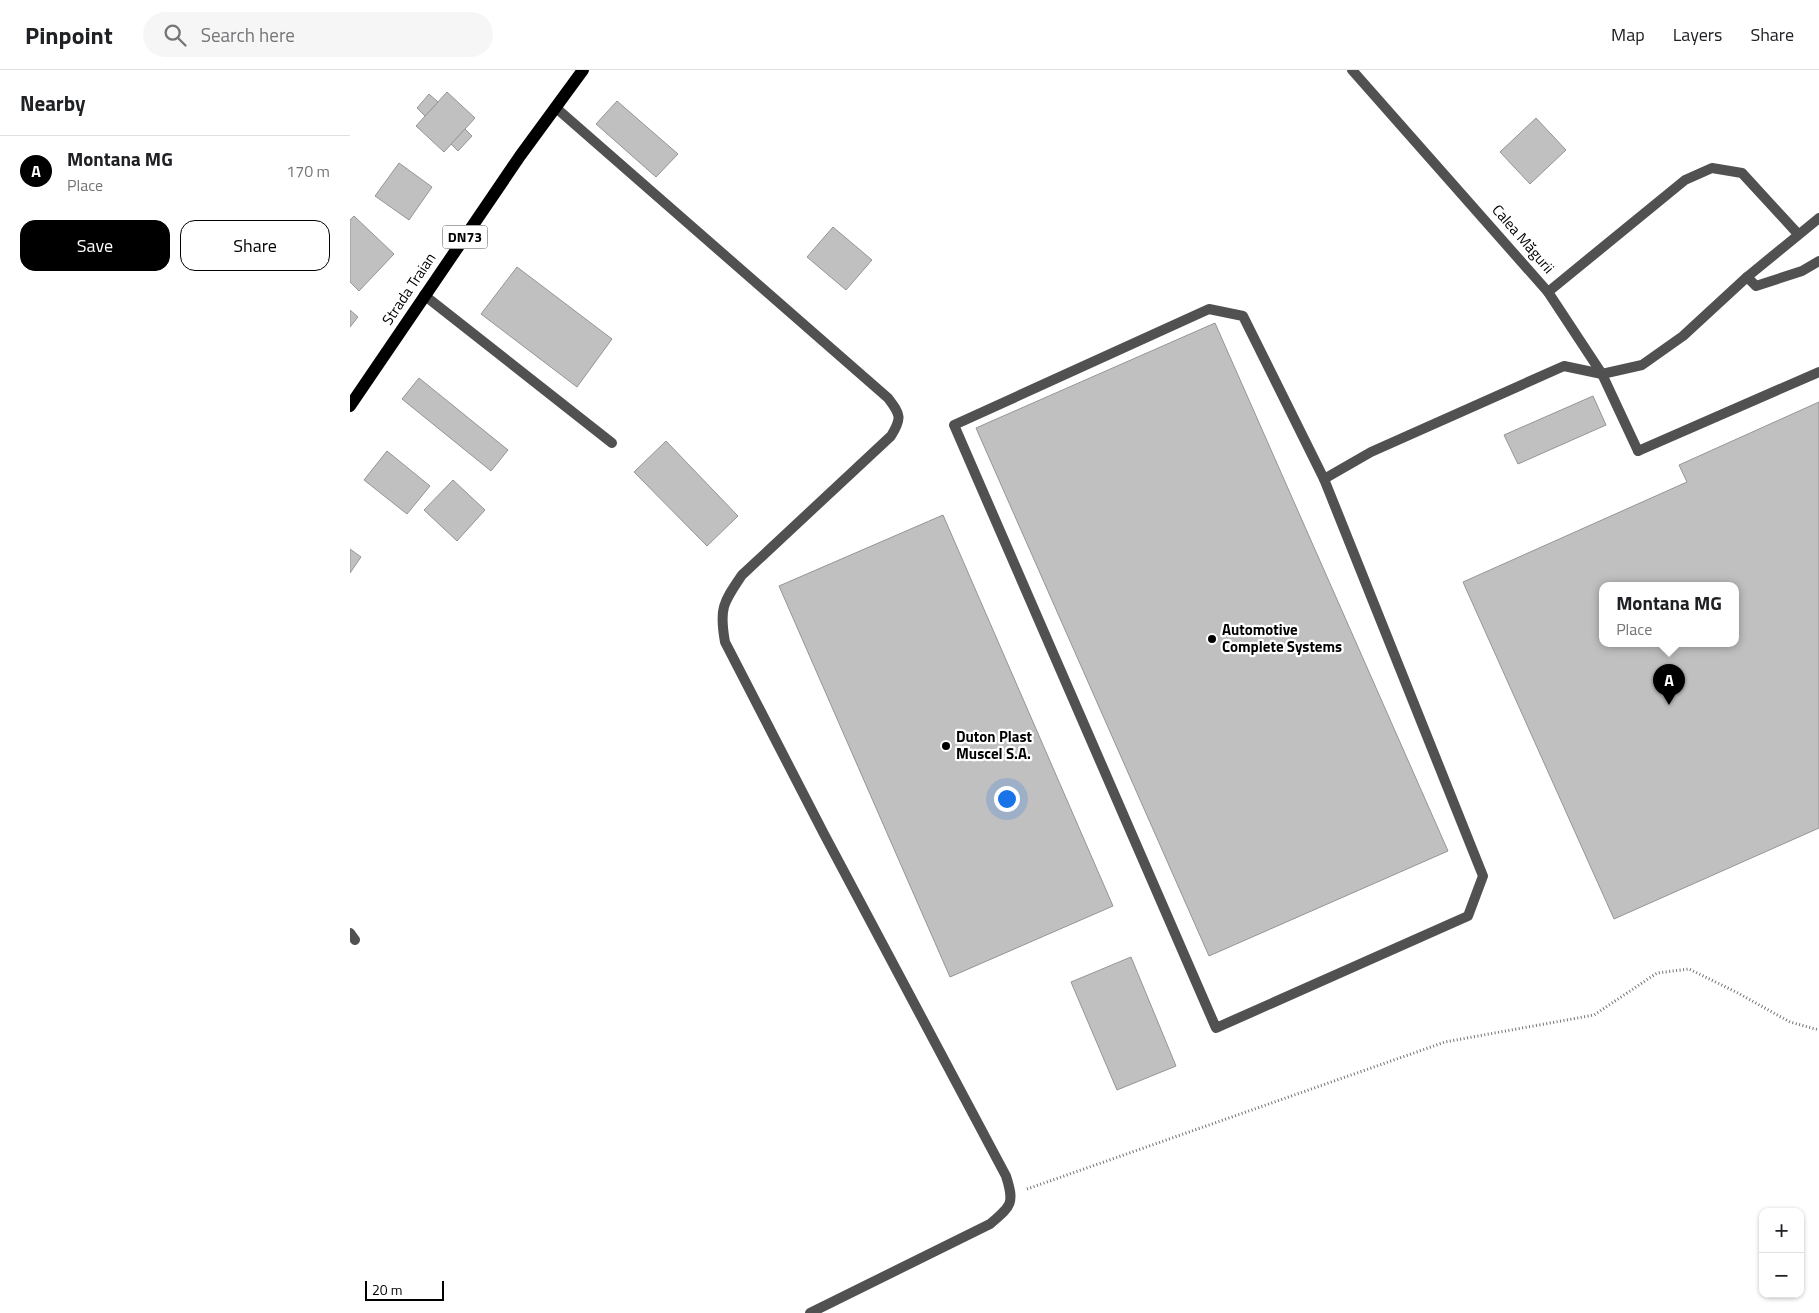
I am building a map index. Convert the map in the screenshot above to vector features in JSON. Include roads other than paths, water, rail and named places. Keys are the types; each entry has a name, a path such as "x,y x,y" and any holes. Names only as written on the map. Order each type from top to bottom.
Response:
{"main road":[{"name":"Strada Traian","path":"350,406 424,295 555,107 583,70"}],"street":[{"name":"Calea Măgurii","path":"1352,70 1548,292 1602,374 1638,451 1819,372"},
{"path":"555,107 888,398 898,411 899,422 891,436 742,575 726,599 721,619 725,642 824,834 1006,1176 1012,1194 1008,1208 990,1224 810,1313"},
{"path":"1548,292 1685,180 1712,168 1742,173 1798,234"},
{"path":"1324,479 1371,452 1564,366 1602,374 1642,365 1684,336 1747,277 1819,218"},
{"path":"1747,277 1756,286 1802,271 1819,261"},
{"path":"424,295 612,443"},
{"path":"1209,309 1243,316 1324,479 1483,876 1468,916 1216,1028 954,425 1209,309"}],"place":[{"name":"Automotive Complete Systems","path":"1212,639"},
{"name":"Montana MG","path":"1669,705"},
{"name":"Duton Plast Muscel S.A.","path":"946,746"}]}
